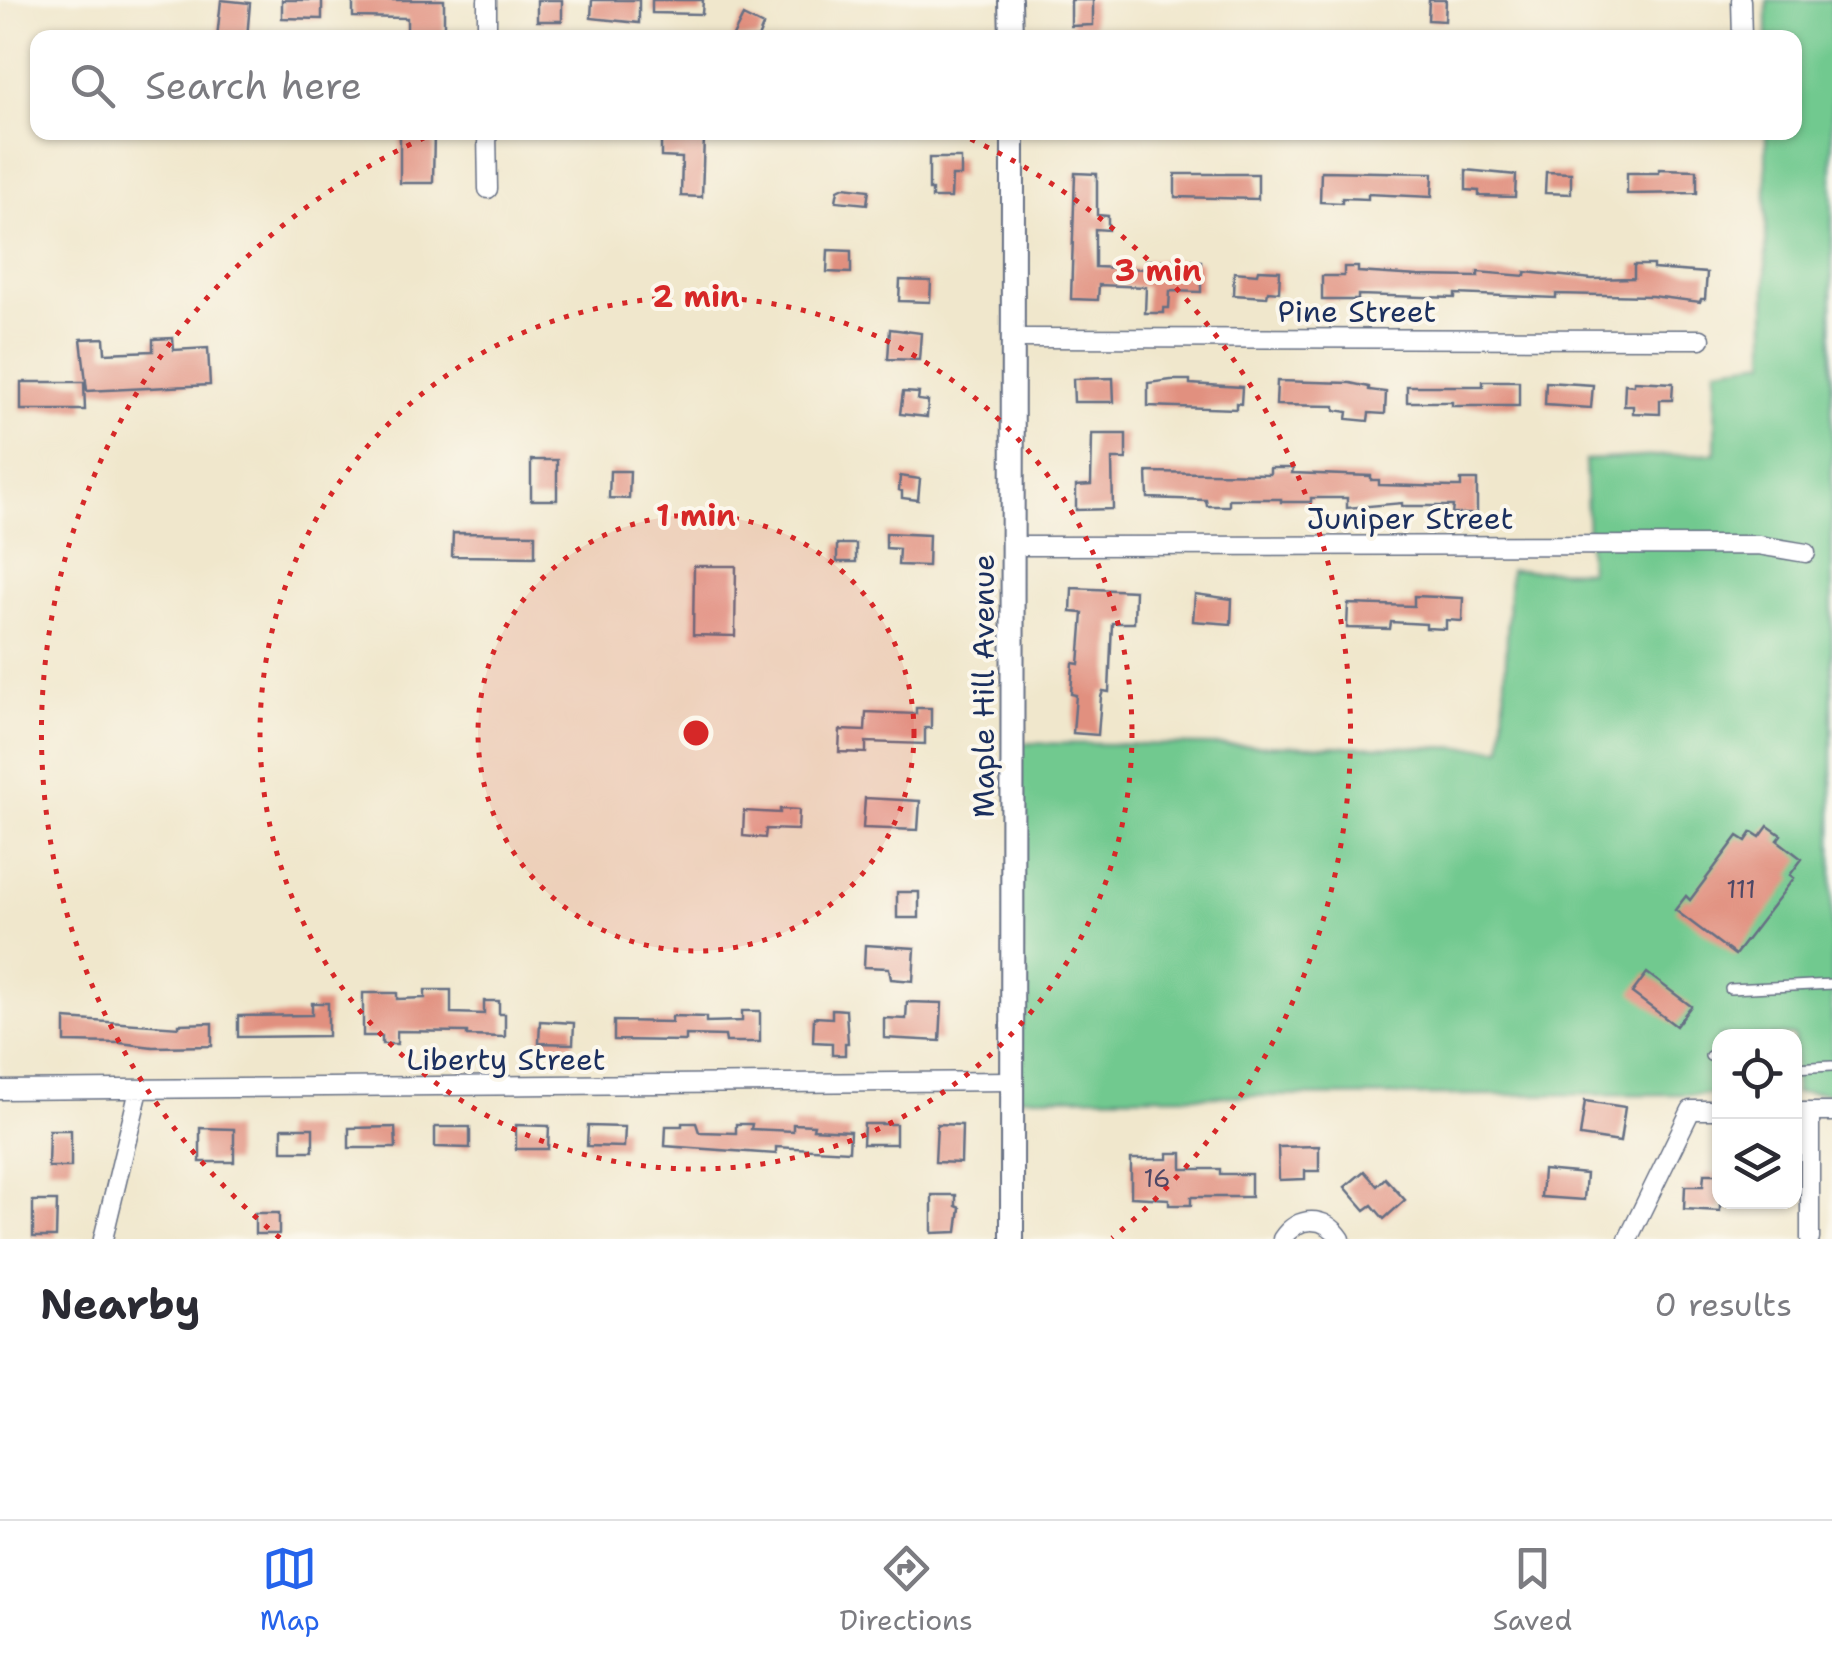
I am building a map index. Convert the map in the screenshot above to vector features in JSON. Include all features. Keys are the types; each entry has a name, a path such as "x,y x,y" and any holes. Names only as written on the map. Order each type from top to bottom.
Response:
{"street":[{"path":"487,0 488,30"},
{"path":"1010,0 1011,30"},
{"path":"1741,0 1742,30"},
{"path":"488,140 488,189"},
{"name":"Maple Hill Avenue","path":"1012,1239 1013,140"},
{"name":"Pine Street","path":"1012,338 1701,339"},
{"name":"Juniper Street","path":"1013,546 1758,545 1806,553"},
{"name":"Liberty Street","path":"0,1090 1012,1081"},
{"path":"103,1239 139,1090"},
{"path":"1628,1239 1691,1110 1712,1110"},
{"path":"1810,1239 1802,1112 1832,1112"},
{"path":"1282,1239 1291,1227 1310,1220 1330,1226 1341,1239"}],"lane":[{"path":"1730,989 1832,984"},
{"path":"1802,1068 1832,1066"}],"green space":[{"path":"1767,0 1832,0 1832,1093 1802,1093 1802,1029 1712,1029 1712,1094 1012,1097 1018,743 1502,748 1510,570 1589,571 1585,460 1715,453 1716,368 1766,361 1766,140 1802,140 1802,30 1767,30"}],"building":[{"path":"221,0 250,3 248,30 218,30"},
{"path":"282,0 322,0 322,19 282,18"},
{"path":"353,0 444,0 444,30 407,30 407,18 353,17"},
{"path":"537,0 562,0 562,21 537,21"},
{"path":"592,0 639,0 639,23 591,18"},
{"path":"652,0 703,0 702,14 652,13"},
{"path":"1071,0 1093,0 1093,25 1071,26"},
{"path":"1429,0 1446,0 1445,21 1428,20"},
{"path":"743,16 763,26 761,30 736,30"},
{"path":"400,140 434,140 433,183 400,183"},
{"path":"661,140 704,140 702,197 681,196 682,158 661,157"},
{"path":"929,158 961,158 961,176 952,176 951,198 932,198"},
{"path":"1659,169 1697,170 1697,193 1627,194 1627,173 1659,173"},
{"path":"1466,170 1516,175 1515,197 1479,196 1479,191 1466,190"},
{"path":"1321,171 1433,173 1432,197 1368,194 1368,199 1320,202"},
{"path":"1546,172 1571,173 1571,194 1545,193"},
{"path":"1075,173 1097,174 1097,215 1108,216 1108,230 1095,229 1095,267 1146,269 1146,260 1201,261 1201,292 1170,291 1169,308 1164,308 1164,313 1145,313 1146,287 1099,285 1098,300 1071,299"},
{"path":"1175,174 1258,174 1258,199 1175,197"},
{"path":"838,190 869,190 867,204 836,201"},
{"path":"828,250 851,251 851,273 827,272"},
{"path":"1634,265 1707,273 1705,299 1700,302 1652,296 1455,294 1455,298 1358,295 1358,300 1322,300 1322,276 1344,276 1344,267 1358,267 1358,272 1418,276 1478,277 1478,272 1525,276 1525,272 1592,279 1634,278"},
{"path":"1258,270 1280,271 1279,292 1268,291 1267,297 1233,295 1234,272 1257,274"},
{"path":"900,280 931,281 930,302 899,301"},
{"path":"890,329 921,333 919,360 888,359"},
{"path":"104,338 105,353 153,351 153,339 173,338 174,350 208,348 210,385 87,391 81,339"},
{"path":"1113,378 1114,402 1074,402 1073,379"},
{"path":"1171,380 1242,387 1241,404 1236,403 1236,409 1148,406 1148,383"},
{"path":"1277,381 1350,383 1386,392 1385,414 1369,413 1368,421 1347,419 1348,412 1335,410 1335,406 1276,405"},
{"path":"1483,381 1519,381 1519,406 1407,402 1407,386 1483,386"},
{"path":"1634,381 1673,383 1672,400 1660,400 1660,414 1633,413 1633,406 1624,406 1625,384 1634,385"},
{"path":"21,382 84,382 85,410 21,410"},
{"path":"1546,382 1593,385 1591,408 1545,405"},
{"path":"903,392 919,393 918,400 928,401 927,417 900,414"},
{"path":"1092,434 1126,434 1126,459 1112,459 1113,509 1076,510 1076,486 1091,485"},
{"path":"531,460 557,460 557,500 531,500"},
{"path":"1270,468 1293,468 1292,473 1371,476 1371,480 1379,480 1379,485 1461,487 1461,480 1477,480 1477,514 1452,514 1453,506 1402,503 1347,508 1347,498 1311,498 1311,502 1229,499 1229,506 1207,506 1206,500 1148,498 1147,472 1270,474"},
{"path":"610,471 630,471 629,499 609,498"},
{"path":"900,476 920,479 918,500 902,498"},
{"path":"453,533 535,534 535,557 452,556"},
{"path":"886,533 929,535 928,566 898,565 899,549 886,548"},
{"path":"837,544 856,544 856,562 837,562"},
{"path":"694,566 736,566 735,636 693,635"},
{"path":"1072,588 1135,591 1134,623 1112,623 1109,692 1103,691 1101,697 1098,735 1073,733 1073,663 1079,664 1083,613 1071,612"},
{"path":"1195,594 1232,599 1231,624 1193,621"},
{"path":"1414,596 1463,598 1462,621 1446,620 1446,629 1391,622 1390,629 1347,628 1348,604 1414,606"},
{"path":"916,708 931,708 931,728 925,728 925,744 866,742 866,753 839,752 840,730 865,731 866,712 916,714"},
{"path":"865,798 920,801 918,830 863,828"},
{"path":"780,809 799,810 798,830 766,829 765,838 743,836 744,811 780,813"},
{"path":"1768,826 1781,835 1777,840 1802,859 1790,875 1794,878 1735,955 1675,910 1686,896 1690,900 1738,836 1746,841 1752,832 1760,837"},
{"path":"897,892 919,892 919,918 897,918"},
{"path":"865,945 915,948 913,981 891,979 889,968 864,967"},
{"path":"1647,973 1691,1006 1676,1026 1632,993"},
{"path":"425,990 451,990 451,1013 484,1014 484,1001 499,1001 499,1014 505,1014 505,1037 397,1031 397,1044 382,1044 382,1036 363,1036 363,993 397,993 397,999 425,998"},
{"path":"907,1002 942,1003 940,1041 884,1038 884,1018 906,1019"},
{"path":"312,1003 328,1003 328,1036 238,1037 238,1016 312,1015"},
{"path":"832,1009 846,1010 845,1055 832,1055 832,1043 813,1042 814,1017 832,1018"},
{"path":"742,1011 760,1011 760,1042 726,1042 725,1036 686,1035 686,1041 614,1040 614,1021 672,1022 672,1016 706,1017 706,1022 742,1021"},
{"path":"65,1019 179,1027 212,1023 212,1046 65,1042"},
{"path":"540,1021 574,1023 573,1044 539,1043"},
{"path":"1585,1101 1625,1107 1620,1142 1580,1136"},
{"path":"696,1123 699,1132 736,1133 736,1124 752,1124 751,1129 793,1131 793,1124 850,1131 849,1151 776,1147 776,1154 665,1146 666,1126"},
{"path":"864,1124 896,1124 896,1144 863,1144"},
{"path":"937,1124 962,1125 961,1163 935,1162"},
{"path":"516,1125 549,1126 548,1149 516,1149"},
{"path":"588,1126 625,1127 624,1147 587,1146"},
{"path":"395,1127 396,1148 349,1148 349,1128"},
{"path":"435,1127 470,1127 470,1148 435,1147"},
{"path":"200,1128 234,1129 234,1162 200,1162"},
{"path":"282,1128 313,1128 313,1151 282,1151"},
{"path":"49,1130 71,1130 71,1167 48,1167"},
{"path":"1319,1146 1319,1171 1305,1171 1305,1179 1279,1180 1278,1147"},
{"path":"1168,1153 1182,1153 1182,1169 1251,1174 1251,1197 1191,1197 1191,1205 1169,1205 1169,1199 1131,1197 1131,1159 1168,1159"},
{"path":"1543,1170 1586,1174 1584,1200 1541,1197"},
{"path":"1364,1171 1377,1186 1385,1178 1405,1200 1384,1219 1372,1205 1365,1210 1345,1187"},
{"path":"1704,1174 1712,1174 1712,1209 1720,1211 1684,1209 1685,1186 1703,1186"},
{"path":"932,1195 956,1195 956,1206 960,1208 957,1232 932,1233"},
{"path":"33,1201 57,1201 56,1237 33,1237"},
{"path":"255,1213 279,1213 279,1234 255,1234"}]}
